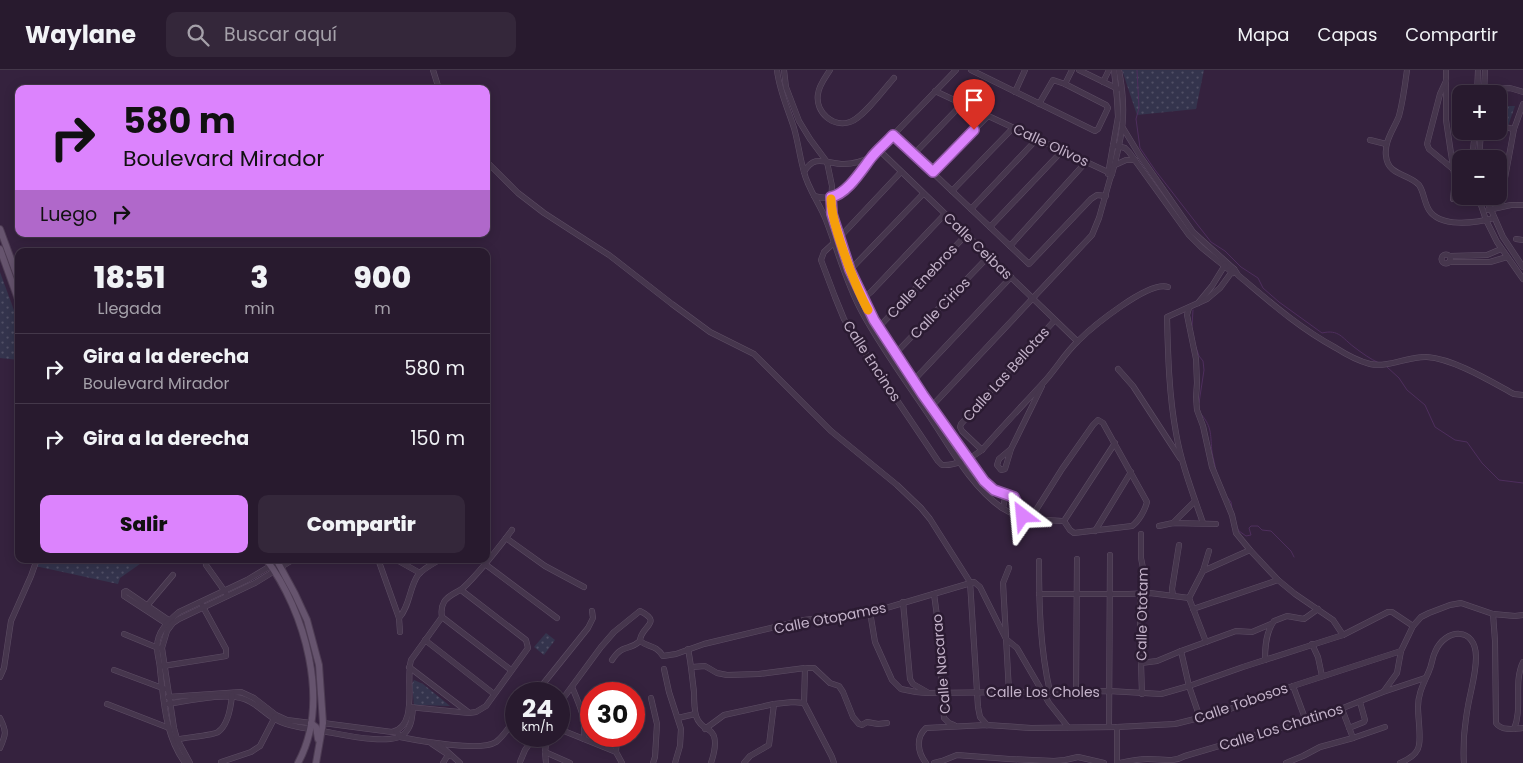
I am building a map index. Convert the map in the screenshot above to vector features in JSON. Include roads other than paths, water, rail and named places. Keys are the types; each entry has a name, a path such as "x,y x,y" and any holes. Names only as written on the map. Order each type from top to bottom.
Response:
{"main road":[{"path":"0,229 15,269"},
{"path":"0,250 15,291"},
{"path":"269,563 297,615 310,659 313,687 313,726 318,735 316,763"},
{"path":"279,563 306,620 319,665 323,723 316,763"},
{"path":"298,763 322,706"}],"street":[{"path":"433,70 438,85"},
{"path":"777,70 782,93 797,139 804,172 824,215 846,280 857,303 893,356 914,380 931,407 989,487 1000,493 1012,496 1017,501 1018,509 1023,516"},
{"path":"784,70 786,87 799,121 827,162 832,186 832,214 850,270 863,300 926,412 959,461 989,497 1009,512 1031,518 1064,521"},
{"path":"830,70 820,87 818,97 819,105 826,117 833,122 851,122 859,118 894,78"},
{"path":"814,196 822,198 838,195 956,70"},
{"path":"971,70 1039,104 1095,131 1098,130 1108,108 1065,84 1052,80 1039,104"},
{"path":"1015,92 1024,70"},
{"path":"1065,84 1072,70"},
{"path":"1079,70 1123,92"},
{"path":"1103,82 1109,70"},
{"path":"926,412 1092,235 1106,196 1118,117 1114,70"},
{"path":"1110,175 1115,165 1123,128 1123,92 1119,70"},
{"path":"1407,70 1398,118 1386,144 1386,158 1390,167 1418,185 1427,208 1437,218 1457,222 1494,218"},
{"path":"1446,70 1446,120 1452,162"},
{"path":"1477,85 1478,70"},
{"path":"1484,85 1485,70"},
{"path":"1446,80 1440,94 1427,144 1429,149 1452,168"},
{"path":"1507,88 1523,92"},
{"name":"Calle Olivos","path":"935,91 1110,175"},
{"path":"914,154 962,104"},
{"path":"1507,167 1514,129 1523,104"},
{"path":"933,172 988,116"},
{"path":"952,191 1013,128"},
{"path":"1123,128 1185,225"},
{"path":"1507,128 1514,129"},
{"path":"893,135 1029,264 1094,197 1099,195 1106,196"},
{"path":"971,208 1037,139"},
{"path":"1370,140 1386,144"},
{"path":"1113,145 1126,149 1185,225 1232,271 1312,335 1358,360 1377,365 1426,357 1439,359 1462,368 1514,394 1523,395"},
{"name":"Calle Ceibas","path":"879,150 1077,341"},
{"path":"990,227 1062,151"},
{"path":"804,172 809,164 814,161 848,164 872,157"},
{"path":"1115,165 1126,160 1134,160"},
{"path":"1010,246 1086,162"},
{"path":"490,165 518,193 544,213 609,255 716,336 749,352 761,361 831,431 897,485 921,508 970,582 976,692 980,717 987,725"},
{"name":"Calle Encinos","path":"902,172 822,255 822,264 844,319 940,464 945,466 959,461"},
{"path":"850,270 924,194"},
{"path":"1481,205 1486,220 1501,249 1523,279"},
{"path":"1488,205 1503,237 1523,268"},
{"path":"1483,211 1511,205 1523,205"},
{"path":"857,303 863,300 945,214"},
{"name":"Calle Enebros","path":"878,328 966,235"},
{"path":"1516,239 1523,240"},
{"path":"1501,249 1487,255 1450,259 1490,262 1507,257"},
{"name":"Calle Cirios","path":"893,356 989,256"},
{"path":"1196,304 1212,286 1226,265"},
{"path":"1203,522 1182,461 1176,434 1169,383 1167,317 1213,294 1220,288 1232,271"},
{"path":"914,380 1011,277"},
{"path":"959,461 982,450 1045,381 1077,341 1101,320 1128,302 1160,286 1168,287"},
{"path":"1188,308 1187,315 1196,359 1197,410 1203,426 1212,467 1232,515 1236,533 1278,580 1333,620 1343,635"},
{"name":"Calle Las Bellotas","path":"982,450 962,431 961,424 1055,320"},
{"path":"1118,369 1133,386 1182,461"},
{"path":"1012,449 1045,381"},
{"path":"1020,407 1028,413"},
{"path":"1031,518 1095,422 1100,420 1131,472 1146,502 1134,526 1074,533 1064,521"},
{"path":"1166,437 1176,434"},
{"path":"1064,521 1115,444"},
{"path":"1095,531 1131,472"},
{"path":"1003,508 1007,494"},
{"path":"1173,523 1195,500"},
{"path":"1009,512 1017,501"},
{"path":"1159,526 1173,523 1203,522 1216,524"},
{"path":"490,558 512,530"},
{"name":"Calle Ototam","path":"1142,534 1141,558 1145,578 1140,593 1142,694"},
{"path":"506,538 545,566 584,587"},
{"path":"1173,595 1172,589 1179,545"},
{"path":"1203,571 1250,550"},
{"path":"1206,642 1189,598 1203,571 1209,551"},
{"path":"1109,726 1110,555"},
{"path":"1076,692 1077,559"},
{"path":"1039,561 1042,650 1050,692"},
{"path":"0,677 4,668 11,621 36,563"},
{"path":"185,763 171,728 159,639 178,612 201,605 226,593 247,580 273,569 278,563"},
{"path":"379,563 399,618 400,632"},
{"path":"402,563 420,573"},
{"path":"399,618 405,611 420,573 435,563"},
{"path":"511,670 442,617 441,610 444,601 453,593 461,590 485,564 557,618"},
{"path":"206,565 226,593"},
{"path":"1008,692 1003,583 1009,568"},
{"path":"169,623 146,607 173,575"},
{"path":"1193,609 1278,580"},
{"path":"970,582 974,582 980,587 1006,639 1017,648 1058,716 1068,727"},
{"name":"Calle Otopames","path":"640,641 644,645 654,646 663,656 676,654 688,648 804,620 870,612 970,582"},
{"path":"411,708 469,713 480,710 528,648 527,642 461,590"},
{"path":"1039,594 1150,593 1189,598"},
{"name":"Calle Nacarao","path":"934,594 945,720 958,726"},
{"path":"903,602 910,679 913,684 927,692"},
{"path":"1383,692 1397,673 1401,651 1413,626 1417,620 1429,612 1462,603 1493,614 1523,616"},
{"path":"162,666 227,655 226,649 201,605"},
{"path":"1141,663 1157,661 1236,631 1252,632 1271,624 1276,619 1287,616 1304,618 1318,609"},
{"path":"570,690 614,632 640,611 648,615 650,623 640,637 640,641 634,646 618,651 612,660"},
{"path":"545,682 588,628 593,618 592,612"},
{"name":"Calle Los Choles","path":"870,612 874,642 892,680 901,689 916,692 1109,691 1161,694 1343,635 1389,612 1392,612 1413,626"},
{"path":"1493,614 1495,720 1499,727 1523,728"},
{"path":"322,731 390,741 405,734 410,726 409,667 411,660 442,617"},
{"path":"1265,660 1266,640 1271,624"},
{"path":"1400,763 1413,756 1420,746 1419,694 1435,651 1450,635 1461,633 1474,644 1476,653 1476,668 1467,708 1463,747 1464,763"},
{"path":"124,634 160,648"},
{"path":"425,640 494,694"},
{"path":"1312,644 1318,657 1322,676"},
{"path":"688,648 692,667 695,714 697,719 714,736 715,753 711,763"},
{"path":"1181,651 1189,686 1200,718"},
{"name":"Calle Tobosos","path":"926,763 919,748 920,738 923,730 926,728 987,725 1031,728 1161,725 1219,713 1322,676 1401,651"},
{"path":"1514,729 1518,716 1519,675 1523,662"},
{"path":"692,667 705,666 727,676 814,668 830,683 839,686 853,717 859,724 868,722 887,723"},
{"path":"409,667 469,713"},
{"path":"806,668 804,704 834,763"},
{"path":"664,669 669,692 681,728 675,763"},
{"path":"114,670 165,689"},
{"name":"Calle Los Chatinos","path":"1118,763 1149,759 1178,760 1306,722 1425,678"},
{"path":"1293,686 1306,722"},
{"path":"572,687 580,705"},
{"path":"175,740 218,732 223,726 228,713 232,694"},
{"path":"167,701 248,694 275,717 313,726"},
{"path":"651,698 657,724 653,763"},
{"path":"706,729 724,715 774,704 793,702 804,704"},
{"path":"1349,728 1365,720 1360,702"},
{"path":"107,704 171,728"},
{"path":"744,763 750,756 769,745 774,704"},
{"path":"323,723 392,732 402,728 411,708"},
{"path":"1342,709 1352,738"},
{"path":"678,718 695,714"},
{"path":"221,762 256,750 275,717"},
{"path":"0,718 6,731 0,748"},
{"path":"1117,727 1118,763"},
{"path":"1286,763 1320,747 1385,727"},
{"path":"396,731 400,737 439,744 482,746 494,743 505,731"},
{"path":"175,740 190,763"},
{"path":"429,742 460,763"},
{"path":"439,744 451,757"},
{"path":"520,762 527,747"},
{"path":"546,747 546,763"},
{"path":"604,747 616,752"},
{"path":"616,747 616,752 622,763"},
{"path":"545,752 570,763"},
{"path":"934,763 957,754 1009,759 1065,760 1078,757 1104,763"},
{"path":"442,763 451,757"}],"waterway":[{"path":"1137,70 1139,108 1136,119 1140,148 1211,242 1225,251 1241,267 1258,278 1263,288 1279,302 1322,333 1336,333 1363,354 1379,363"},
{"path":"1192,326 1193,310"},
{"path":"1196,347 1203,361 1204,370 1199,403"},
{"path":"1387,367 1399,378 1407,390 1425,405 1435,427 1455,440 1467,442 1482,463 1499,480 1523,483"},
{"path":"1201,414 1209,428 1216,471"},
{"path":"1227,497 1231,502 1232,509"},
{"path":"1237,527 1246,536 1251,535 1249,528 1251,526 1258,526 1262,530 1271,531 1291,551 1294,557"}]}
